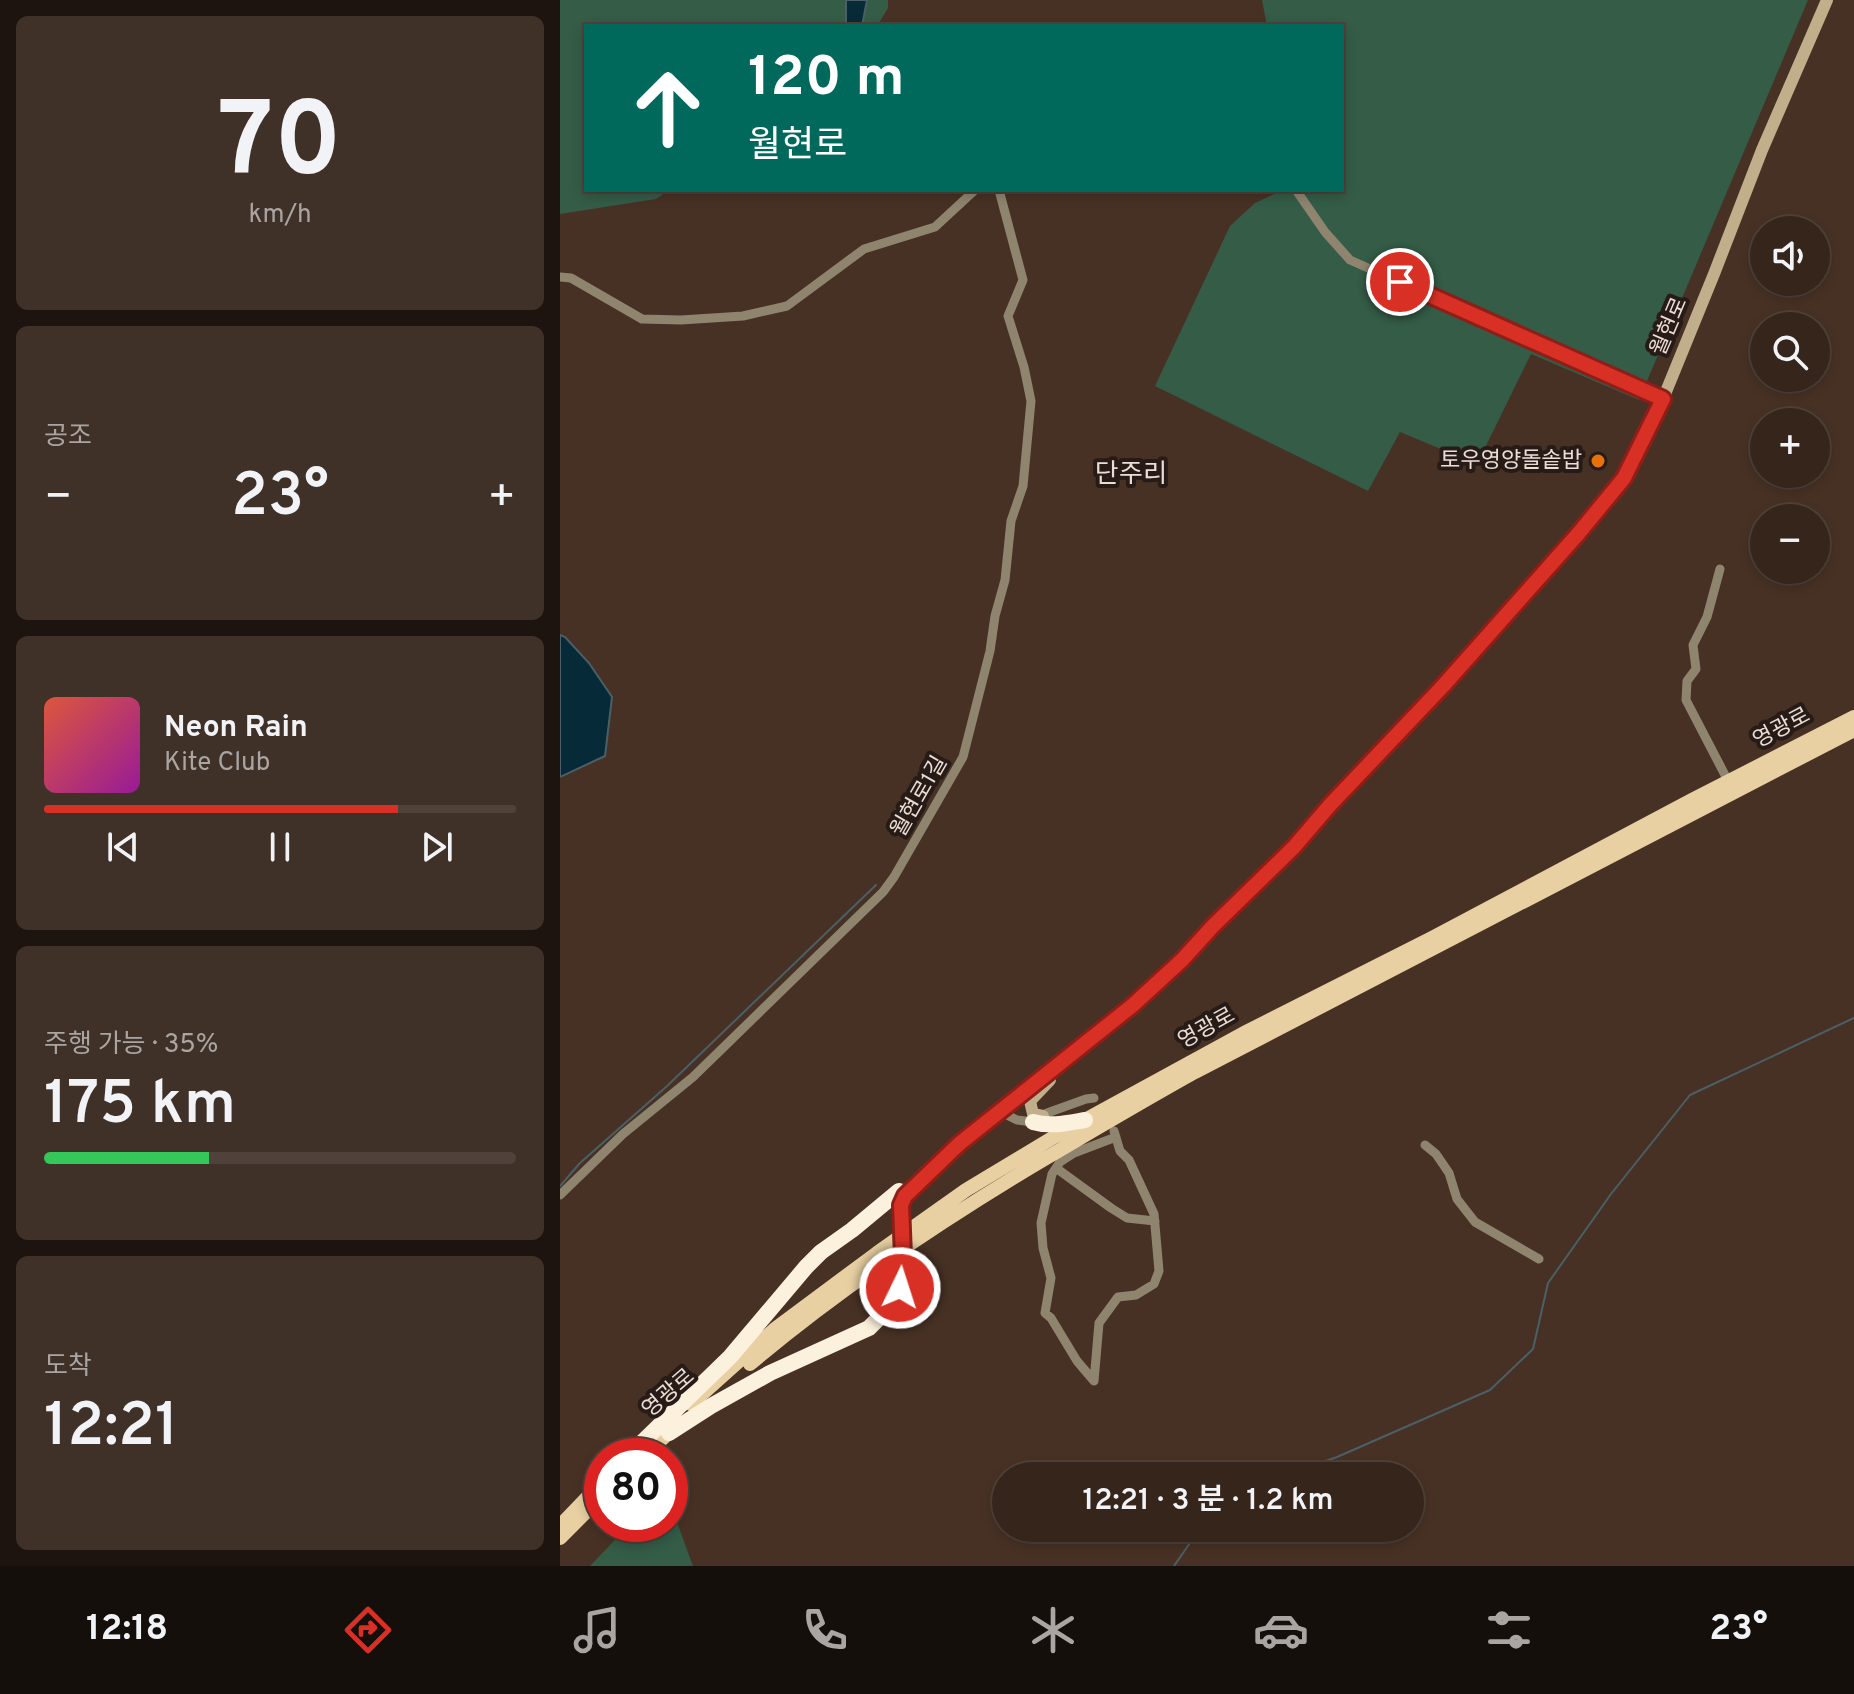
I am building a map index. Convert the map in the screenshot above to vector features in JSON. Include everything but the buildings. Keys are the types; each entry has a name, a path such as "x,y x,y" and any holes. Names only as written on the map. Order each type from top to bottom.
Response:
{"highway":[{"path":"1038,1119 1039,1124 1060,1125 1085,1120"},
{"path":"648,1438 730,1357 821,1252 905,1196 943,1158"},
{"path":"669,1433 770,1373 869,1328 888,1309 900,1288 903,1257 900,1198"}],"main road":[{"name":"영광로","path":"651,1438 776,1328 966,1190 1085,1120 1262,1024 1854,717"},
{"name":"영광로","path":"664,1438 858,1279 968,1205 1099,1126 1195,1072 1854,730"},
{"path":"560,1526 584,1501"},
{"path":"560,1538 584,1514"}],"street":[{"name":"월현로","path":"943,1158 1133,1005 1182,960 1294,847 1463,664 1624,478 1663,399 1762,150 1827,0"},
{"path":"560,277 571,278 642,319 743,316 787,306 864,249 935,227 973,192"},
{"name":"월현로1길","path":"560,1195 623,1134 693,1077 883,892 963,757 1005,580 1011,521 1023,486 1031,401 1008,316 1023,280 1000,192"},
{"path":"1297,192 1325,232 1350,260 1663,399"},
{"path":"1720,569 1707,617 1693,645 1696,669 1687,681 1686,700 1725,775"},
{"path":"1038,1119 1033,1114 1030,1101 1085,1044"},
{"path":"999,1111 1017,1120 1038,1119 1094,1098"},
{"path":"1115,1134 1120,1151 1129,1160 1154,1214 1159,1271 1154,1284 1136,1295 1118,1297 1099,1323 1094,1381 1045,1313 1051,1278 1043,1248 1041,1223 1056,1168 1074,1153 1115,1134"},
{"path":"1425,1145 1436,1154 1449,1173 1457,1199 1475,1222 1539,1259"},
{"path":"1056,1168 1127,1218 1155,1221"}],"green space":[{"path":"560,0 888,0 888,8 878,24 584,24 584,192 666,192 656,199 560,214"},
{"path":"1262,0 1808,0 1639,400 1531,354 1477,464 1400,432 1368,491 1155,386 1230,226 1255,203 1279,192 1344,192 1344,24 1267,24"},
{"path":"613,1542 684,1542 693,1566 590,1566"}],"water":[{"path":"846,0 867,0 862,24 846,24"},
{"path":"560,635 589,663 612,697 605,756 560,777"}],"waterway":[{"path":"560,1186 580,1163 666,1087 876,885"},
{"path":"1323,1462 1490,1390 1533,1349 1548,1283 1611,1194 1690,1095 1854,1018"},
{"path":"1174,1566 1191,1542"}],"place":[{"name":"토우영양돌솥밥","path":"1598,461"}],"district":[{"name":"단주리","path":"1131,475"}],"route":[{"path":"900,1288 903,1257 901,1205 905,1196 959,1144 1133,1005 1294,847 1562,553 1624,478 1637,452 1663,399 1400,282"}]}
